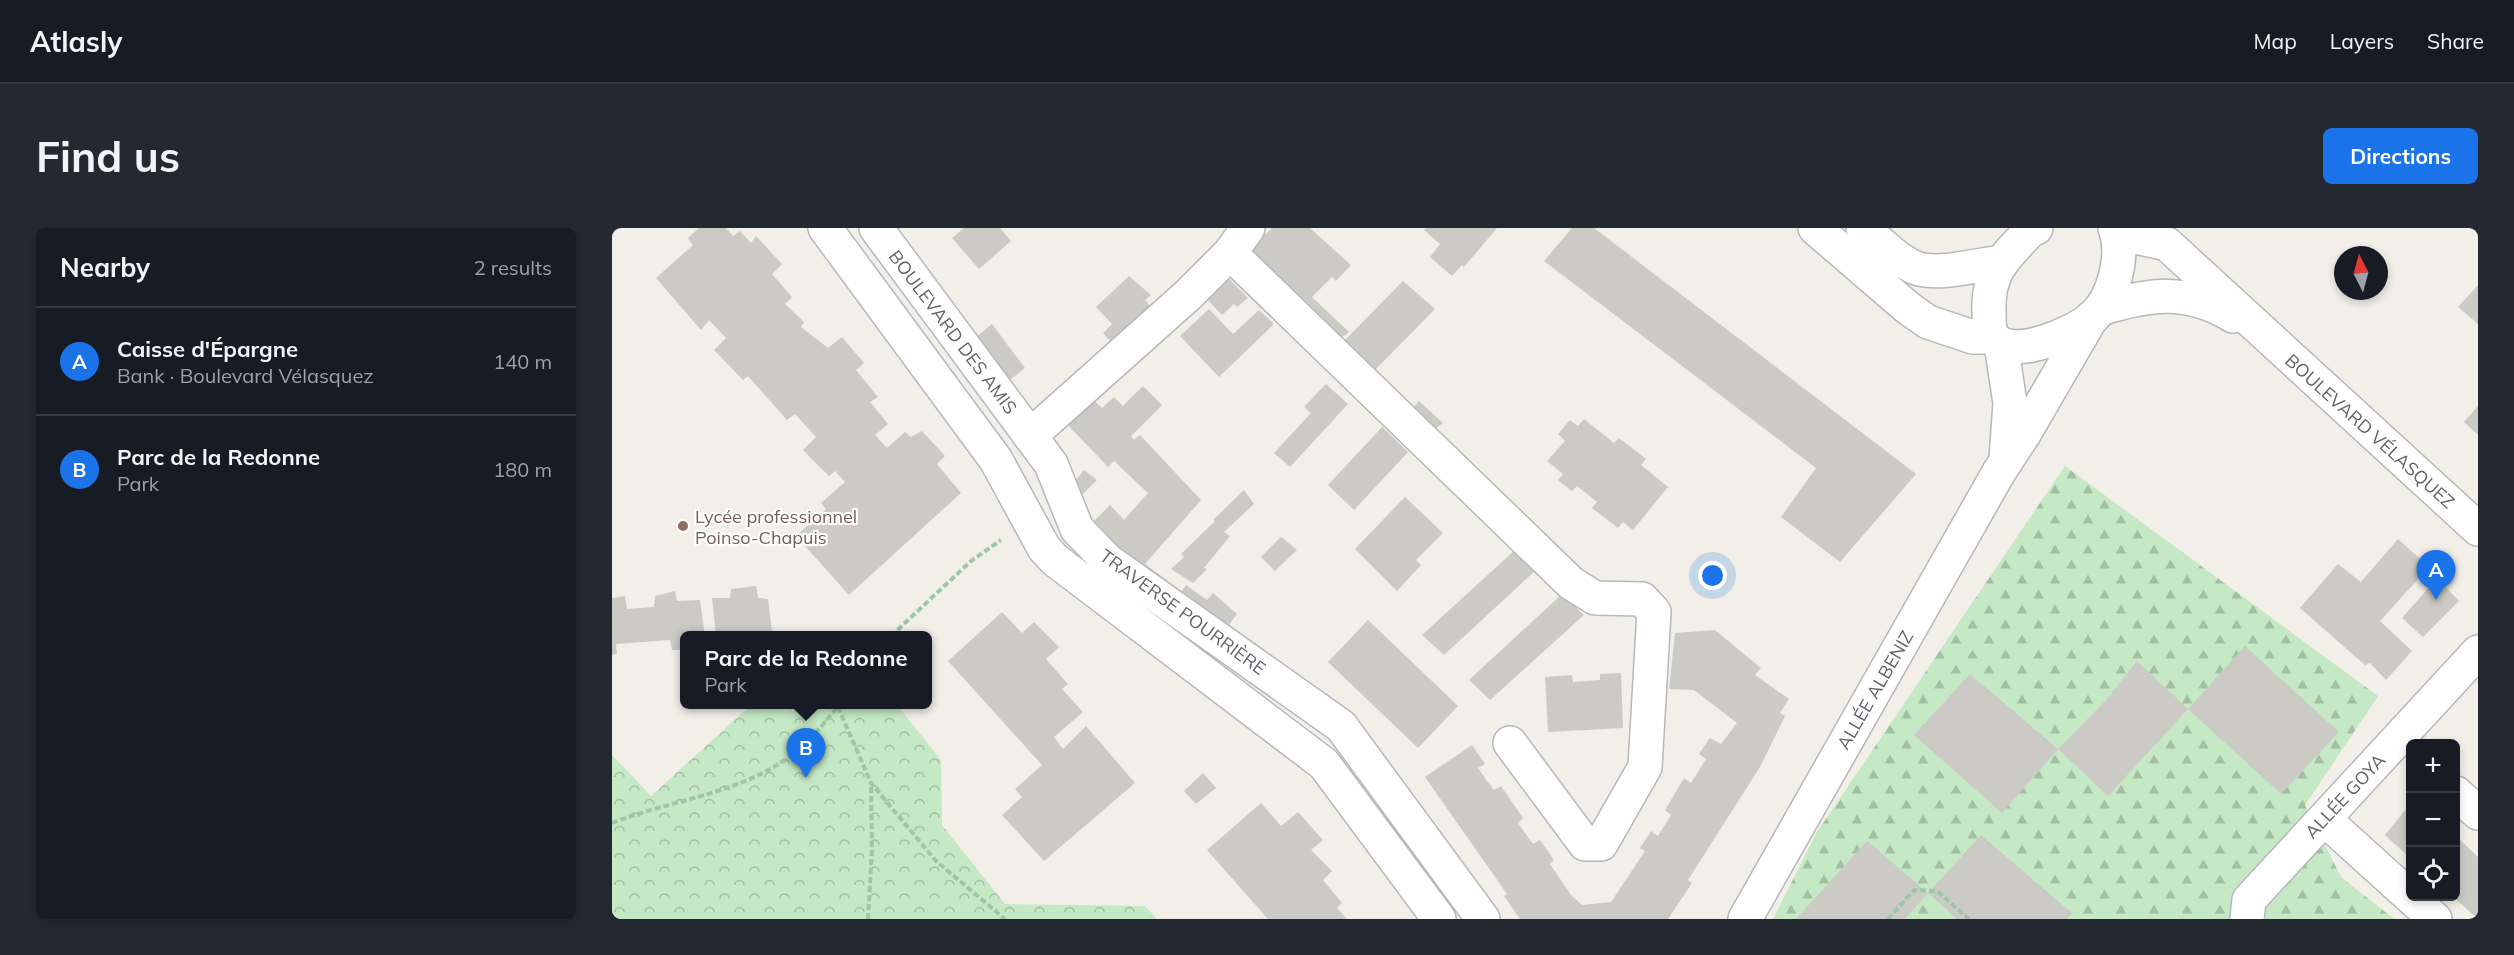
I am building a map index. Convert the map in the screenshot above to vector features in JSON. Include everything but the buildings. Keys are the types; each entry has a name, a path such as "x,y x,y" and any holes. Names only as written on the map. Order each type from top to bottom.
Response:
{"street":[{"path":"825,228 996,460 1044,548 1055,560 1324,764 1439,919"},
{"name":"BOULEVARD DES AMIS","path":"876,228 1030,436"},
{"path":"1815,228 1908,308 1928,322 1973,337 1997,341"},
{"path":"1863,228 1899,258 1917,269 1935,271 2001,262 2033,229"},
{"name":"ALLÉE ALBENIZ","path":"1745,919 2006,460 2112,288 2117,265 2116,231"},
{"name":"BOULEVARD VÉLASQUEZ","path":"2116,231 2161,236 2263,334 2478,529"},
{"path":"1030,436 1188,295 1239,240 1571,583 1595,598 1642,599 1654,612 1645,767 1601,844 1585,844 1510,743"},
{"name":"ALLÉE ALBENIZ","path":"2001,262 1992,278 1988,299 1989,321 1997,341 2010,403 2006,460"},
{"name":"BOULEVARD VÉLASQUEZ","path":"1997,341 2023,346 2045,343 2070,332 2096,313 2143,297 2169,296 2193,298 2215,305 2263,334"},
{"name":"TRAVERSE POURRIÈRE","path":"1030,436 1051,464 1077,529 1108,561 1341,726 1483,919"},
{"name":"ALLÉE GOYA","path":"2247,919 2249,900 2324,819 2404,745 2478,652"},
{"path":"2460,797 2478,813"},
{"path":"2324,819 2435,919"}],"path":[{"path":"896,631 972,561 1006,536 1024,511"},
{"path":"612,823 742,784 797,752 836,709"},
{"path":"840,709 871,783 936,861 1005,919"},
{"path":"868,919 872,850 871,783"},
{"path":"1888,919 1914,890 1936,891 1969,919"}],"green space":[{"path":"2065,466 2378,696 2305,805 2341,877 2394,919 1773,919 1817,832"},
{"path":"747,709 900,709 941,760 942,825 1005,904 1145,906 1157,919 612,919 612,755 651,796"}],"place":[{"name":"Lycée professionnel Poinso-Chapuis","path":"683,526"},
{"name":"Caisse d'Épargne","path":"2436,600"},
{"name":"Parc de la Redonne","path":"806,778"}]}
